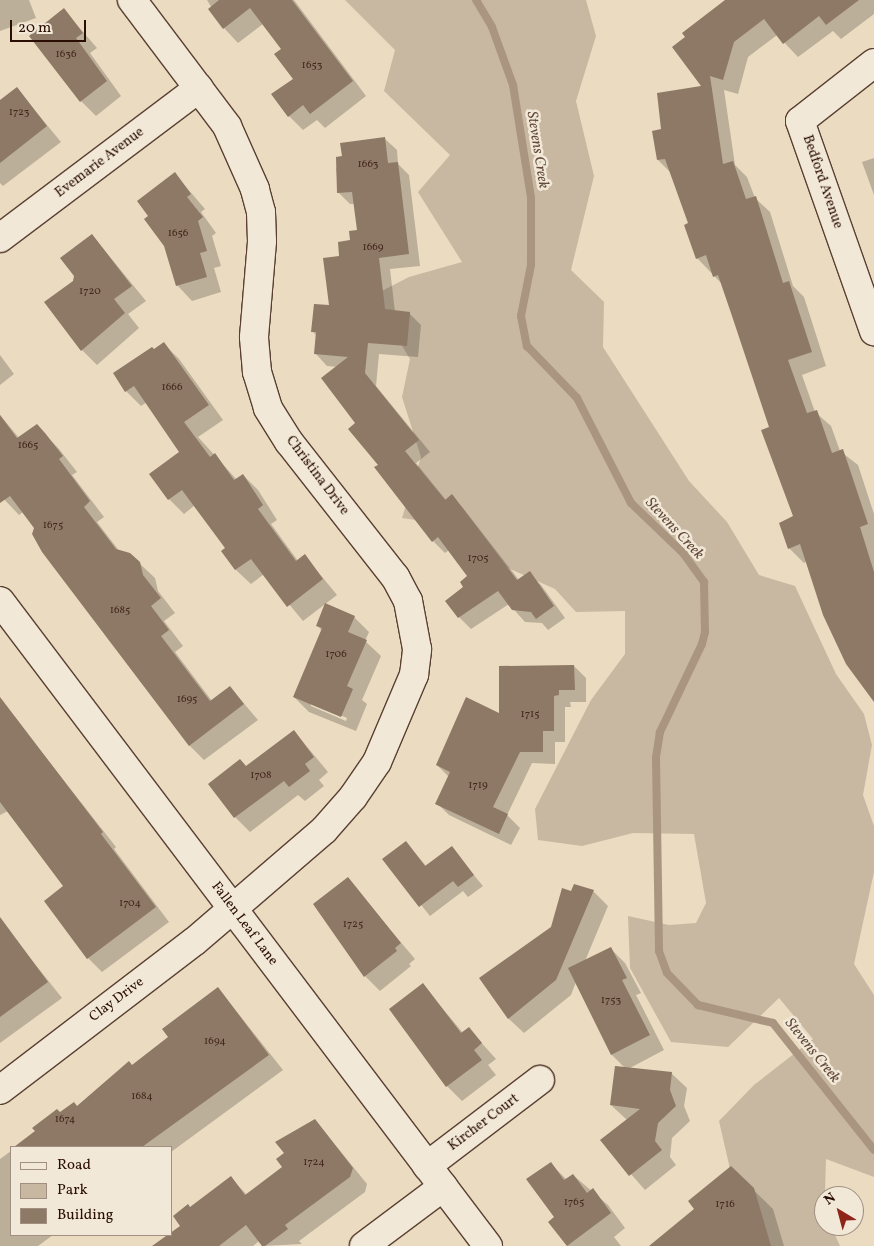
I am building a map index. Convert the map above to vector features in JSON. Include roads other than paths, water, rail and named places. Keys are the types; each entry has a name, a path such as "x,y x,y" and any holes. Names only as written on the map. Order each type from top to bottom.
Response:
{"street":[{"name":"Christina Drive","path":"132,0 227,126 241,151 261,212 254,337 257,372 268,408 289,442 395,577 408,602 417,650 414,675 398,717 377,762 354,797 324,830 253,889 233,910"},
{"name":"Bedford Avenue","path":"874,63 800,121 874,331"},
{"name":"Evemarie Avenue","path":"0,238 199,88"},
{"name":"Fallen Leaf Lane","path":"0,601 488,1246"},
{"name":"Clay Drive","path":"0,1090 233,910"},
{"name":"Kircher Court","path":"364,1246 435,1176 540,1080"}],"waterway":[{"name":"Stevens Creek","path":"476,0 492,27 513,85 531,198 531,265 521,316 527,346 577,398 631,503 683,553 704,582 705,632 702,644 660,732 656,758 659,951 667,973 698,1005 773,1023 874,1150"}]}
